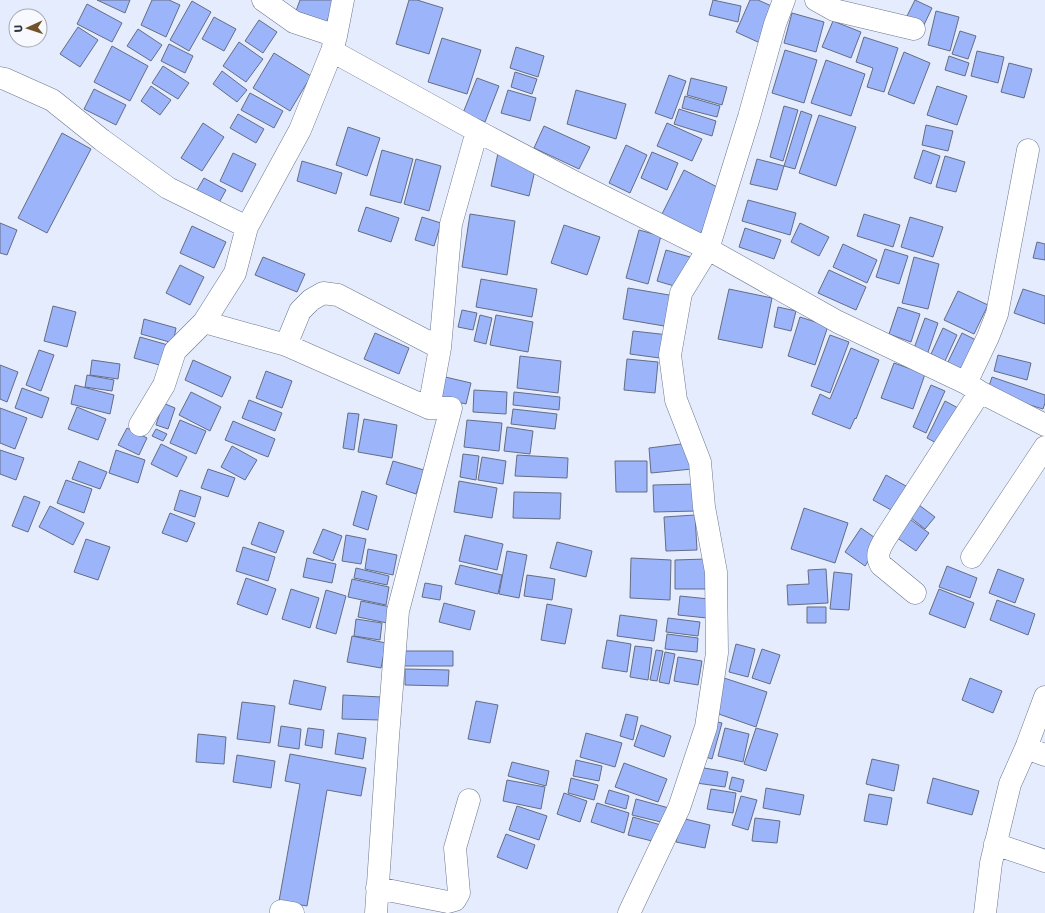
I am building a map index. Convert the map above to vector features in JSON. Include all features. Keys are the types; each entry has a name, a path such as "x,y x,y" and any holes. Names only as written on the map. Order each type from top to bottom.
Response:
{"street":[{"path":"263,0 294,22 334,43 477,131 708,249 838,322 1045,425"},
{"path":"140,425 164,385 175,351 204,322 235,273 248,227 300,130 334,43 343,0"},
{"path":"629,913 679,808 706,726 717,652 716,572 704,507 700,462 676,400 670,355 681,294 708,249 749,117 775,24 784,0"},
{"path":"816,0 834,10 914,29"},
{"path":"0,78 6,79 52,100 102,140 168,188 248,227"},
{"path":"428,408 440,348 451,224 477,131"},
{"path":"915,594 881,565 878,560 879,551 973,388 988,337 997,314 1028,150"},
{"path":"286,345 300,311 311,300 323,293 338,295 440,348"},
{"path":"204,322 286,345 428,408 451,408 398,611 387,745 376,913"},
{"path":"972,557 1045,447"},
{"path":"985,913 990,863 1010,784 1035,751 1045,697"},
{"path":"378,888 448,902 455,900 459,893 455,848 469,800"},
{"path":"995,844 1045,861"}],"building":[{"path":"97,0 130,0 125,13"},
{"path":"152,0 169,0 180,5 166,37 141,25"},
{"path":"300,0 335,0 327,22 296,11"},
{"path":"409,0 417,0 443,8 429,54 396,44"},
{"path":"713,0 741,6 738,22 709,15"},
{"path":"750,0 758,0 776,8 760,43 736,32"},
{"path":"915,0 932,8 922,29 905,20"},
{"path":"192,1 211,12 189,51 170,40"},
{"path":"87,4 122,23 112,42 77,24"},
{"path":"936,11 959,17 950,51 928,45"},
{"path":"792,13 824,22 816,52 784,43"},
{"path":"214,17 236,29 224,51 202,39"},
{"path":"259,20 277,32 263,53 245,41"},
{"path":"833,21 861,32 851,58 822,47"},
{"path":"78,27 98,40 80,67 60,54"},
{"path":"138,29 162,45 151,61 127,46"},
{"path":"960,31 976,36 968,59 952,54"},
{"path":"864,37 898,48 884,92 867,87 873,68 856,62"},
{"path":"442,38 481,50 467,94 428,82"},
{"path":"239,42 263,59 246,82 223,66"},
{"path":"169,44 193,56 185,73 161,61"},
{"path":"112,46 148,66 130,101 94,82"},
{"path":"516,47 544,56 538,77 510,68"},
{"path":"785,50 817,60 804,103 772,93"},
{"path":"977,51 1004,57 998,83 971,76"},
{"path":"904,52 930,63 914,104 888,94"},
{"path":"274,53 311,76 290,111 253,88"},
{"path":"949,56 969,63 965,76 945,70"},
{"path":"826,60 865,74 851,116 811,103"},
{"path":"1009,63 1032,69 1024,98 1001,92"},
{"path":"163,66 189,83 178,99 152,83"},
{"path":"222,71 247,90 237,102 213,84"},
{"path":"515,72 537,79 532,94 511,87"},
{"path":"669,75 686,81 672,119 655,113"},
{"path":"477,78 499,86 485,122 463,113"},
{"path":"691,78 727,87 722,105 687,95"},
{"path":"151,86 171,100 160,115 141,101"},
{"path":"937,86 967,96 957,125 927,115"},
{"path":"94,89 126,105 116,125 84,109"},
{"path":"508,90 536,98 530,121 501,113"},
{"path":"576,90 626,104 616,139 567,124"},
{"path":"250,93 283,111 274,128 241,110"},
{"path":"685,96 720,106 717,117 682,108"},
{"path":"784,106 798,110 783,161 770,157"},
{"path":"679,109 716,121 712,136 674,124"},
{"path":"801,111 812,115 795,169 784,166"},
{"path":"238,114 264,129 256,143 230,128"},
{"path":"819,115 856,127 836,186 799,173"},
{"path":"203,123 224,137 202,171 181,158"},
{"path":"667,123 702,139 692,161 657,146"},
{"path":"926,125 953,131 948,151 922,145"},
{"path":"544,126 590,147 579,169 534,148"},
{"path":"348,127 380,138 367,176 336,165"},
{"path":"62,133 91,149 47,233 18,218"},
{"path":"626,145 647,155 630,193 609,183"},
{"path":"382,150 413,159 401,203 370,195"},
{"path":"923,150 940,156 931,184 914,178"},
{"path":"652,152 678,163 667,190 641,178"},
{"path":"233,153 256,164 242,192 220,181"},
{"path":"498,153 537,162 529,196 491,186"},
{"path":"945,156 965,162 956,192 936,187"},
{"path":"416,159 441,166 429,211 404,204"},
{"path":"757,159 784,166 777,190 750,184"},
{"path":"302,161 342,173 336,194 297,181"},
{"path":"684,170 723,190 700,235 661,216"},
{"path":"204,178 226,190 216,208 194,195"},
{"path":"748,200 796,213 790,235 742,221"},
{"path":"366,207 399,218 391,242 358,231"},
{"path":"470,214 515,221 507,275 462,267"},
{"path":"864,214 900,225 893,247 857,236"},
{"path":"422,217 441,223 434,246 415,240"},
{"path":"910,217 943,227 933,257 901,247"},
{"path":"0,223 17,230 7,255 0,253"},
{"path":"800,223 829,237 819,256 791,242"},
{"path":"564,225 600,237 587,275 551,263"},
{"path":"192,226 226,242 214,268 180,253"},
{"path":"745,228 781,240 774,259 739,247"},
{"path":"639,230 661,236 648,284 626,278"},
{"path":"1037,242 1045,244 1045,260 1033,258"},
{"path":"843,244 877,260 867,283 833,267"},
{"path":"885,249 908,256 899,284 876,277"},
{"path":"666,250 690,257 681,288 657,281"},
{"path":"263,257 305,274 297,292 255,275"},
{"path":"914,257 939,264 928,309 902,303"},
{"path":"180,265 204,277 190,305 166,293"},
{"path":"829,270 866,287 856,310 818,293"},
{"path":"481,279 537,289 532,317 476,307"},
{"path":"628,288 675,296 670,327 623,319"},
{"path":"729,289 772,298 762,348 718,339"},
{"path":"1023,289 1045,296 1045,324 1014,313"},
{"path":"958,291 988,305 974,334 944,320"},
{"path":"53,306 76,312 67,347 44,341"},
{"path":"778,307 796,311 791,331 774,327"},
{"path":"898,307 920,314 911,342 889,334"},
{"path":"462,310 477,313 473,330 458,327"},
{"path":"480,315 492,318 486,344 474,341"},
{"path":"496,315 533,322 528,352 490,345"},
{"path":"800,317 828,326 815,365 788,356"},
{"path":"925,318 938,323 927,355 913,351"},
{"path":"144,319 176,328 173,343 141,334"},
{"path":"943,328 957,335 945,361 931,354"},
{"path":"633,331 669,335 667,359 630,354"},
{"path":"375,333 409,348 399,374 364,359"},
{"path":"962,333 978,341 963,372 947,364"},
{"path":"830,335 849,342 830,393 811,386"},
{"path":"140,337 168,345 163,366 134,358"},
{"path":"851,348 879,360 856,419 855,418 850,429 812,414 820,394 830,399"},
{"path":"39,350 54,355 41,391 26,385"},
{"path":"998,355 1031,363 1027,380 994,371"},
{"path":"520,356 561,361 558,393 517,388"},
{"path":"627,359 658,362 655,393 624,390"},
{"path":"92,360 120,364 118,379 90,375"},
{"path":"193,360 231,377 222,397 185,380"},
{"path":"894,363 925,374 913,409 881,398"},
{"path":"0,365 18,372 7,402 0,399"},
{"path":"266,371 292,381 282,408 256,398"},
{"path":"87,375 114,380 112,391 85,387"},
{"path":"441,376 471,383 466,404 436,397"},
{"path":"992,377 1045,395 1043,409 987,392"},
{"path":"75,385 114,395 110,414 71,404"},
{"path":"931,385 945,391 926,433 913,427"},
{"path":"22,388 49,398 42,418 15,408"},
{"path":"474,390 507,392 506,414 473,412"},
{"path":"191,392 221,407 210,431 179,415"},
{"path":"514,392 560,397 559,410 513,405"},
{"path":"249,400 282,413 275,431 242,418"},
{"path":"945,401 960,409 942,446 927,438"},
{"path":"163,403 175,408 168,429 156,425"},
{"path":"77,407 106,419 98,440 68,429"},
{"path":"0,408 27,418 15,449 0,443"},
{"path":"513,409 557,414 555,429 511,424"},
{"path":"348,413 359,414 354,450 343,448"},
{"path":"364,419 397,425 392,458 358,452"},
{"path":"180,420 206,431 196,454 170,443"},
{"path":"467,420 502,423 499,451 464,447"},
{"path":"233,421 275,439 268,457 225,440"},
{"path":"507,427 533,431 530,454 504,451"},
{"path":"127,428 147,438 139,455 118,445"},
{"path":"156,429 167,434 163,441 152,436"},
{"path":"689,443 692,469 651,473 649,448"},
{"path":"161,444 187,457 177,477 151,464"},
{"path":"232,446 257,460 245,480 221,467"},
{"path":"0,450 24,458 16,480 0,474"},
{"path":"116,450 145,460 138,483 109,473"},
{"path":"463,454 479,456 476,480 460,477"},
{"path":"517,455 568,458 567,478 515,476"},
{"path":"482,457 506,461 503,484 478,480"},
{"path":"79,461 107,472 100,489 72,479"},
{"path":"393,461 424,470 416,494 386,484"},
{"path":"615,461 647,461 647,492 616,492"},
{"path":"208,469 235,478 228,497 201,488"},
{"path":"886,475 906,486 893,511 873,500"},
{"path":"66,480 92,489 84,513 57,503"},
{"path":"459,481 497,488 492,518 454,512"},
{"path":"697,484 697,511 654,512 653,485"},
{"path":"180,490 201,497 195,517 174,510"},
{"path":"362,491 377,496 368,530 353,525"},
{"path":"514,492 561,493 560,519 513,518"},
{"path":"24,496 40,502 28,532 12,526"},
{"path":"915,502 935,517 925,529 906,514"},
{"path":"50,506 84,523 73,545 39,527"},
{"path":"804,508 848,523 835,563 791,549"},
{"path":"170,513 195,523 187,542 162,533"},
{"path":"695,515 697,550 666,551 664,517"},
{"path":"907,517 929,533 916,551 893,535"},
{"path":"259,522 284,531 276,553 251,544"},
{"path":"861,528 881,542 865,566 845,552"},
{"path":"323,529 342,536 333,561 313,553"},
{"path":"346,535 366,539 361,564 342,561"},
{"path":"465,535 503,544 497,570 459,561"},
{"path":"86,539 110,547 98,580 74,572"},
{"path":"557,542 592,551 586,577 550,568"},
{"path":"243,547 275,557 268,581 236,571"},
{"path":"368,549 397,555 393,575 365,569"},
{"path":"507,551 527,555 519,598 499,594"},
{"path":"307,558 336,564 332,583 303,577"},
{"path":"631,558 671,560 670,600 630,598"},
{"path":"706,559 706,589 675,589 675,560"},
{"path":"460,565 502,575 498,594 455,584"},
{"path":"947,566 977,578 970,598 939,587"},
{"path":"356,568 389,576 387,585 354,578"},
{"path":"826,569 828,603 788,605 787,585 809,584 808,570"},
{"path":"998,569 1024,579 1015,603 989,593"},
{"path":"834,572 852,574 849,610 830,609"},
{"path":"527,575 555,579 552,600 524,596"},
{"path":"246,578 276,589 267,615 237,604"},
{"path":"352,579 389,587 386,605 348,597"},
{"path":"425,583 442,586 440,600 422,597"},
{"path":"291,589 319,598 310,628 282,619"},
{"path":"939,589 974,603 965,628 929,614"},
{"path":"326,590 346,596 336,634 316,628"},
{"path":"680,596 709,599 707,618 678,615"},
{"path":"997,600 1035,614 1028,635 990,620"},
{"path":"361,601 391,607 387,623 358,617"},
{"path":"444,603 475,611 470,630 439,622"},
{"path":"547,604 572,609 565,644 541,640"},
{"path":"807,607 826,607 826,623 807,623"},
{"path":"620,615 657,620 654,641 617,636"},
{"path":"668,618 700,622 698,636 666,632"},
{"path":"356,619 382,623 380,640 354,636"},
{"path":"667,634 698,638 697,652 665,649"},
{"path":"352,636 386,643 381,668 347,662"},
{"path":"607,640 631,644 627,672 602,668"},
{"path":"736,644 755,649 748,677 729,672"},
{"path":"635,646 652,648 648,680 630,677"},
{"path":"762,649 780,655 770,684 752,678"},
{"path":"656,650 663,651 657,681 650,680"},
{"path":"403,651 453,651 453,666 403,666"},
{"path":"665,652 675,654 669,684 659,682"},
{"path":"678,657 702,661 698,685 674,681"},
{"path":"405,669 449,670 448,686 405,685"},
{"path":"724,678 767,692 756,727 713,712"},
{"path":"970,678 1002,691 993,713 962,700"},
{"path":"294,680 326,687 321,710 289,704"},
{"path":"343,695 381,697 380,720 342,719"},
{"path":"476,701 498,705 490,743 468,739"},
{"path":"242,702 275,706 270,743 237,739"},
{"path":"626,714 638,717 633,740 620,736"},
{"path":"713,721 722,723 712,759 703,756"},
{"path":"641,725 671,736 664,757 634,746"},
{"path":"281,726 301,729 299,749 278,746"},
{"path":"308,728 324,730 322,748 305,745"},
{"path":"725,728 749,734 743,762 718,756"},
{"path":"756,728 778,734 766,771 744,764"},
{"path":"338,733 366,738 363,759 335,754"},
{"path":"586,733 622,743 615,767 580,757"},
{"path":"198,734 226,737 224,764 196,762"},
{"path":"290,754 366,768 361,796 327,790 307,906 279,901 300,784 285,781"},
{"path":"237,755 275,761 271,788 233,782"},
{"path":"872,759 899,765 894,791 866,784"},
{"path":"576,760 602,766 599,781 573,776"},
{"path":"512,762 549,771 546,786 508,776"},
{"path":"624,763 667,779 658,802 615,787"},
{"path":"698,767 728,772 725,787 696,783"},
{"path":"732,777 744,780 741,792 729,789"},
{"path":"571,778 598,785 594,800 568,793"},
{"path":"933,778 979,791 972,815 927,803"},
{"path":"507,780 545,787 541,809 503,801"},
{"path":"766,788 804,795 800,815 763,808"},
{"path":"711,789 736,793 733,813 707,809"},
{"path":"609,790 629,796 626,809 605,803"},
{"path":"564,793 587,801 580,822 557,814"},
{"path":"869,794 892,798 887,825 864,821"},
{"path":"741,796 757,800 748,830 732,825"},
{"path":"636,799 669,808 665,823 632,815"},
{"path":"597,803 629,813 624,833 591,822"},
{"path":"517,806 547,816 539,840 509,830"},
{"path":"633,817 661,825 656,842 628,835"},
{"path":"681,818 710,825 705,848 676,842"},
{"path":"755,818 780,821 777,843 752,841"},
{"path":"506,834 535,845 527,869 497,857"}]}
